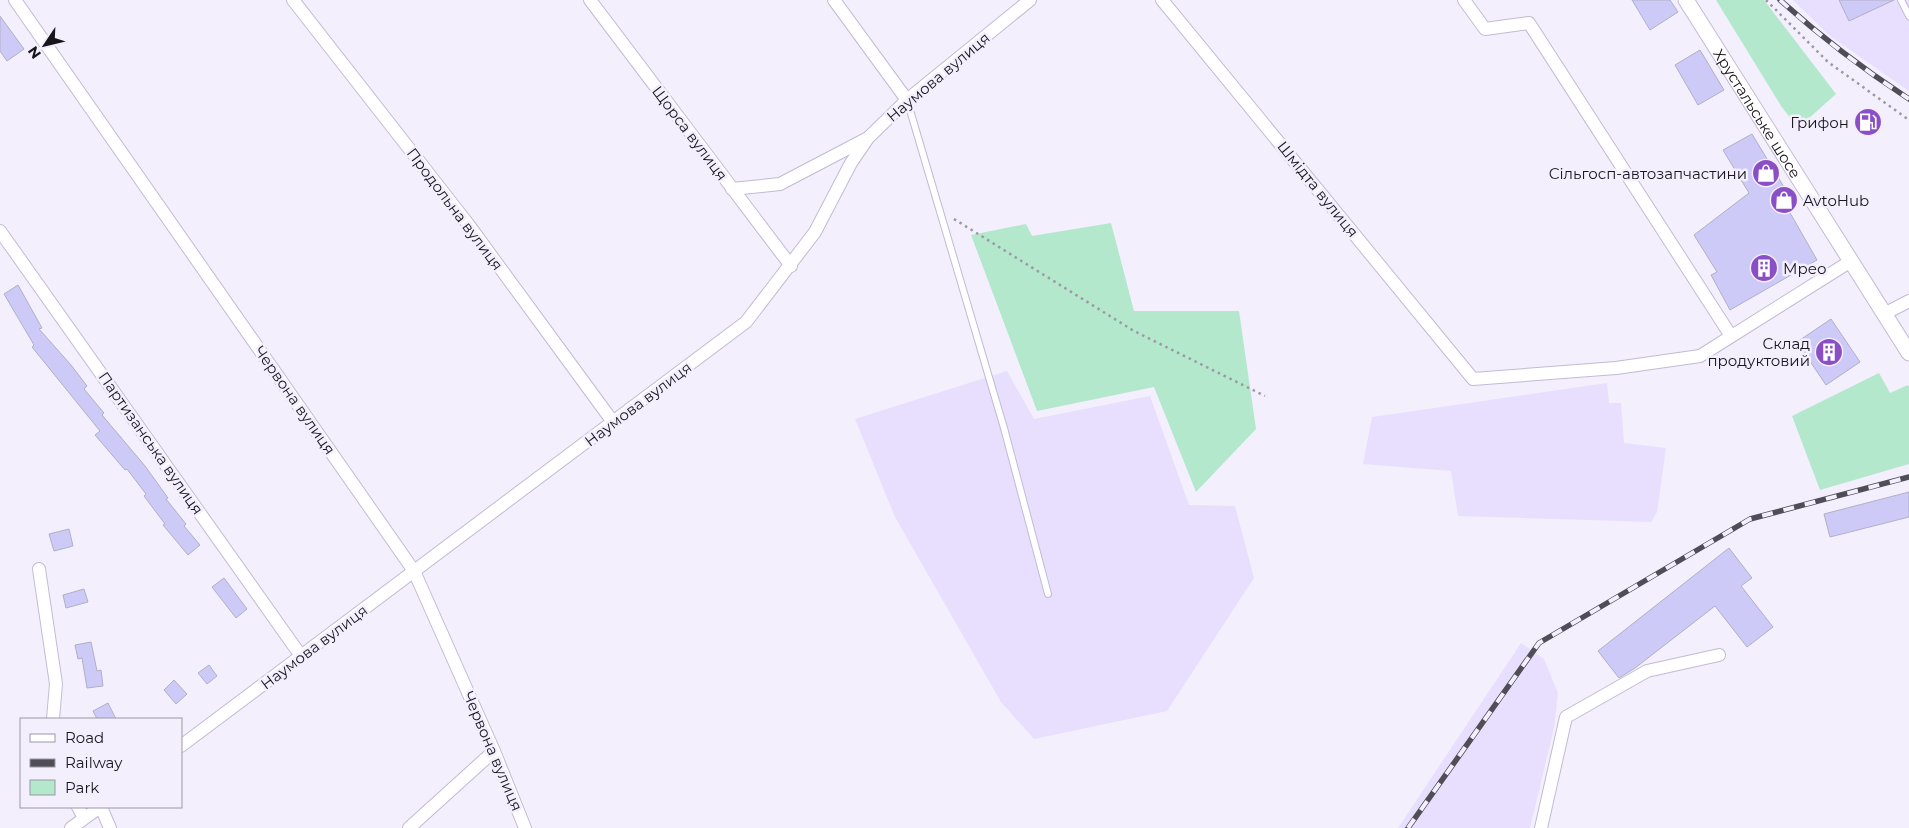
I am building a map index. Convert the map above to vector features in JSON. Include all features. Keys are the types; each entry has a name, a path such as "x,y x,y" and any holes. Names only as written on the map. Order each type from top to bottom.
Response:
{"street":[{"name":"Червона вулиця","path":"15,0 414,571 494,751 525,828"},
{"name":"Продольна вулиця","path":"293,0 468,224 613,422"},
{"name":"Щорса вулиця","path":"590,0 791,266"},
{"path":"834,0 907,100"},
{"name":"Наумова вулиця","path":"182,745 746,322 791,266 815,232 851,163 868,138 907,100 1030,0"},
{"name":"Шмідта вулиця","path":"1162,0 1473,379 1616,368 1700,356 1731,336"},
{"path":"1464,0 1485,29 1529,23 1731,336 1851,261"},
{"name":"Хрустальське шосе","path":"1686,0 1909,353"},
{"path":"732,189 780,184 868,138"},
{"name":"Партизанська вулиця","path":"0,231 301,656"},
{"path":"1884,314 1909,301"},
{"path":"39,569 56,684 53,718"},
{"path":"1541,828 1566,717 1647,670 1719,655"},
{"path":"409,828 494,751"},
{"path":"71,828 81,813 97,808"},
{"path":"100,808 110,828"}],"lane":[{"path":"1901,0 1909,16"},
{"path":"907,100 1004,428 1048,594"}],"path":[{"path":"1766,0 1828,62 1909,120"},
{"path":"939,210 1134,331 1265,396"}],"shaded area":[{"path":"1793,0 1909,0 1909,91 1830,36"},
{"path":"1007,371 1034,419 1150,396 1189,505 1235,506 1254,578 1167,711 1034,739 1001,702 895,517 855,419"},
{"path":"1607,383 1609,403 1621,403 1624,443 1666,448 1657,512 1651,522 1458,516 1451,471 1363,464 1372,417"},
{"path":"1521,643 1544,659 1558,693 1554,728 1530,828 1398,828"}],"green space":[{"path":"1716,0 1764,0 1836,94 1798,128 1781,106"},
{"path":"1111,223 1134,311 1239,311 1256,429 1196,492 1154,387 1037,411 971,235 1026,224 1032,236"},
{"path":"1879,373 1890,393 1908,385 1909,387 1909,464 1820,490 1792,416"}],"building":[{"path":"1632,0 1670,0 1678,12 1650,30"},
{"path":"1839,0 1894,0 1849,21"},
{"path":"0,16 24,49 7,61 0,51"},
{"path":"1700,50 1724,90 1698,105 1675,65"},
{"path":"1752,134 1796,207 1789,211 1817,260 1730,310 1711,275 1717,272 1694,235 1749,193 1723,150"},
{"path":"18,285 42,328 39,329 87,386 84,389 104,413 102,415 145,466 168,498 166,499 186,524 184,526 200,545 188,555 163,525 165,524 144,496 146,494 127,469 125,470 95,435 100,431 32,347 34,345 4,294"},
{"name":"Склад продуктовий","path":"1831,319 1860,362 1826,385 1797,342"},
{"path":"1909,492 1909,517 1830,537 1824,514"},
{"path":"69,529 73,546 54,551 49,534"},
{"path":"1729,548 1752,578 1741,586 1773,627 1747,647 1715,606 1635,668 1619,678 1598,651"},
{"path":"224,578 247,609 236,618 212,587"},
{"path":"84,589 88,602 66,608 63,595"},
{"path":"91,642 97,671 101,670 103,686 87,688 82,658 78,659 75,645"},
{"path":"209,665 217,676 207,684 198,673"},
{"path":"174,680 187,694 176,704 164,690"},
{"path":"108,703 116,718 96,718 93,711"}],"railway":[{"path":"1780,0 1843,52 1909,99"},
{"path":"1408,828 1539,643 1750,519 1909,477"}],"place":[{"name":"Грифон","path":"1868,122"},
{"name":"Сільгосп-автозапчастини","path":"1766,173"},
{"name":"AvtoHub","path":"1784,200"},
{"name":"Мрео","path":"1764,268"},
{"name":"Склад продуктовий","path":"1829,352"}]}
